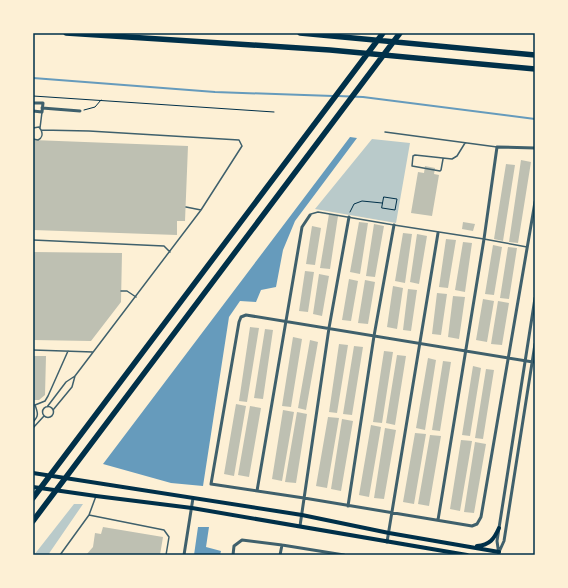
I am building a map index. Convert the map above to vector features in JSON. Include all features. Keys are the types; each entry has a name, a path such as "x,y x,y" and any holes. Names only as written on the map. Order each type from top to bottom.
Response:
{"highway":[{"path":"66,33 330,50 535,69"},
{"path":"300,33 535,54"},
{"path":"33,498 383,33"},
{"path":"33,521 400,33"}],"main road":[{"path":"33,473 302,515 389,533 471,546 499,553"},
{"path":"33,486 96,496 192,508 467,555"},
{"path":"471,546 483,545 491,542 499,528"}],"street":[{"path":"33,103 43,104 42,112 33,112"},
{"path":"42,108 80,111"},
{"path":"438,520 484,239 497,147 535,148"},
{"path":"532,362 508,358 466,350 246,315 241,317 239,322 211,484 472,526 477,524 481,517 508,358 527,247 535,202"},
{"path":"257,491 302,227 310,215"},
{"path":"300,526 329,328 349,217"},
{"path":"348,506 374,336 394,226"},
{"path":"387,542 438,233"},
{"path":"499,553 497,541 535,298"},
{"path":"499,553 504,541 535,344"},
{"path":"184,555 193,498"},
{"path":"233,555 234,546 242,540 282,545 328,554 344,555"},
{"path":"280,555 282,545"}],"lane":[{"path":"33,139 38,140 41,138 42,112"},
{"path":"33,128 239,140 242,146 201,210 170,252 75,376 66,382 47,407 44,408 44,416 33,428"},
{"path":"385,132 497,147"},
{"path":"443,159 440,171 412,166 413,156 415,155 443,159 455,158 465,142"},
{"path":"186,207 201,210"},
{"path":"310,215 318,212 394,226 527,247"},
{"path":"33,240 164,246 170,252"},
{"path":"122,291 127,291 136,296"},
{"path":"33,350 94,352"},
{"path":"33,422 38,417 35,405 45,401 68,351"},
{"path":"44,416 51,417 53,410 72,387 75,376"},
{"path":"47,407 51,407 53,410"},
{"path":"60,555 90,515 96,496"},
{"path":"90,515 164,530 169,537 166,555"}],"path":[{"path":"33,96 274,112"},
{"path":"80,111 95,107 101,100"},
{"path":"384,197 397,199 396,210 382,208 383,203 384,197"},
{"path":"349,217 350,211 354,204 362,201 383,203"}],"shaded area":[{"path":"372,139 410,143 396,223 315,209"},
{"path":"74,504 83,504 48,555 34,555"}],"water":[{"path":"350,137 357,138 295,221 283,250 276,287 261,290 256,302 240,301 229,317 203,486 171,483 103,464"},
{"path":"198,527 209,527 206,547 221,551 220,555 194,555"}],"building":[{"path":"33,140 188,146 185,221 177,221 177,235 33,230"},
{"path":"521,160 531,162 518,243 509,242"},
{"path":"506,164 515,165 503,241 494,239"},
{"path":"425,166 435,168 434,174 439,175 432,216 411,213 418,172 424,173"},
{"path":"329,214 338,216 330,269 320,268"},
{"path":"359,222 368,223 360,274 350,272"},
{"path":"463,222 475,224 473,231 462,229"},
{"path":"374,224 384,226 375,277 366,276"},
{"path":"312,226 321,228 315,265 306,264"},
{"path":"403,233 412,234 405,283 395,281"},
{"path":"417,234 427,236 419,284 410,282"},
{"path":"446,239 456,240 448,288 439,287"},
{"path":"463,242 472,243 465,292 455,290"},
{"path":"493,245 502,247 494,295 485,294"},
{"path":"508,247 517,248 509,299 500,298"},
{"path":"33,252 122,253 121,302 91,341 33,340"},
{"path":"305,271 314,272 308,312 299,311"},
{"path":"319,274 329,276 322,316 313,314"},
{"path":"349,279 358,281 351,321 342,320"},
{"path":"365,280 375,282 368,324 358,323"},
{"path":"393,286 403,288 397,329 387,327"},
{"path":"408,289 417,290 411,331 403,330"},
{"path":"437,293 447,294 441,335 432,334"},
{"path":"453,296 465,297 459,339 448,337"},
{"path":"483,299 494,301 487,342 476,340"},
{"path":"498,301 509,303 502,345 491,344"},
{"path":"250,327 259,328 247,402 239,401"},
{"path":"265,329 273,330 263,399 254,398"},
{"path":"293,337 302,339 291,407 282,406"},
{"path":"310,340 318,342 306,410 298,408"},
{"path":"339,344 348,345 337,413 329,412"},
{"path":"354,346 363,347 352,415 343,414"},
{"path":"384,351 393,352 382,423 373,422"},
{"path":"397,355 406,356 395,425 386,423"},
{"path":"33,356 46,356 45,395 39,400 33,400"},
{"path":"428,358 436,360 425,430 416,428"},
{"path":"443,361 451,362 440,431 432,430"},
{"path":"473,366 481,368 470,436 462,435"},
{"path":"486,369 494,370 483,439 475,438"},
{"path":"236,404 246,406 234,476 224,474"},
{"path":"250,406 261,408 249,477 238,475"},
{"path":"283,410 294,412 282,481 272,479"},
{"path":"297,412 307,414 296,483 285,482"},
{"path":"328,417 339,418 327,488 316,486"},
{"path":"342,419 353,421 341,491 331,489"},
{"path":"371,425 381,427 369,497 359,495"},
{"path":"385,428 396,430 384,499 374,498"},
{"path":"415,433 426,434 414,504 403,502"},
{"path":"430,435 441,436 429,506 418,504"},
{"path":"461,440 472,441 460,511 450,509"},
{"path":"475,442 486,444 474,513 464,512"},
{"path":"103,527 163,537 160,555 86,555 93,547 95,533 101,534"}],"waterway":[{"path":"33,78 215,92 333,96"},
{"path":"338,96 363,97 535,119"}]}
